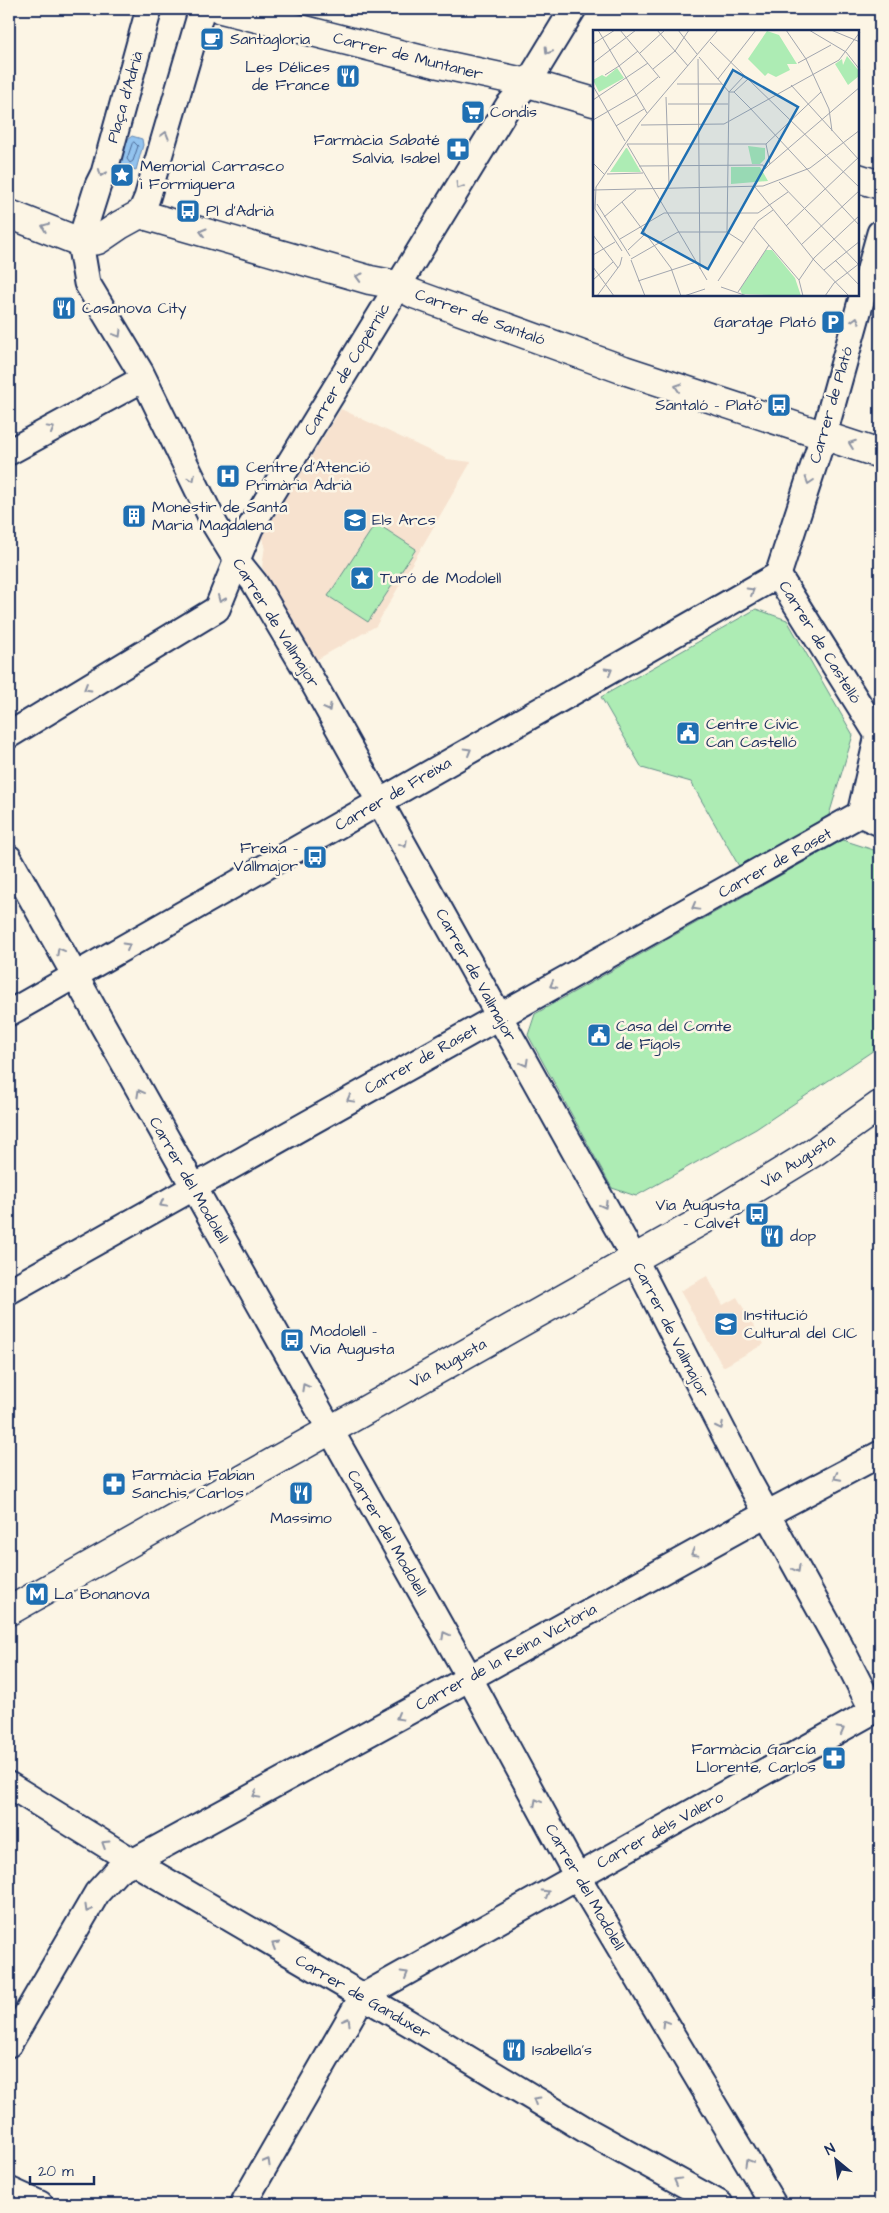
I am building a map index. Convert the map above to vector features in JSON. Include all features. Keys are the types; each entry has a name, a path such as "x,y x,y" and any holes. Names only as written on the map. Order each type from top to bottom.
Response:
{"street":[{"name":"Plaça d'Adrià","path":"80,242 98,184 104,173 149,9"},
{"path":"9,214 80,242 98,240 120,224 140,214 147,198 202,9"},
{"name":"Carrer de Muntaner","path":"222,9 444,65 528,83 593,102"},
{"name":"Carrer de Copèrnic","path":"9,735 217,609 250,528 508,106 528,83 573,9"},
{"path":"859,178 880,185"},
{"name":"Carrer de Santaló","path":"140,214 397,286 624,370 824,434 880,454"},
{"name":"Carrer de Plató","path":"778,575 824,434 880,233"},
{"name":"Carrer de Vallmajor","path":"80,242 87,283 143,379 215,525 237,562 254,582 296,652 380,801 634,1258 766,1514 877,1712"},
{"path":"9,452 143,379"},
{"name":"Carrer de Castelló","path":"778,575 879,735"},
{"name":"Carrer de Freixa","path":"9,1013 778,575"},
{"path":"870,819 879,735"},
{"name":"Carrer de Raset","path":"9,1291 499,1015 870,819"},
{"name":"Carrer del Modolell","path":"9,858 469,1677 577,1876 773,2204"},
{"name":"Via Augusta","path":"9,1610 773,1178 880,1105"},
{"name":"Carrer de la Reina Victòria","path":"9,2044 97,1893 118,1870 766,1514 880,1454"},
{"name":"Carrer dels Valero","path":"362,1997 577,1876 877,1712"},
{"name":"Carrer de Ganduxer","path":"9,1785 132,1861 586,2130 720,2204"},
{"path":"243,2204 362,1997"},
{"path":"9,2190 36,2203"}],"shaded area":[{"name":"Els Arcs","path":"341,409 447,459 471,462 376,626 316,660 262,567 265,545 261,537"},
{"name":"Institució Cultural del CIC","path":"707,1276 723,1305 737,1297 764,1344 723,1367 680,1291"}],"green space":[{"path":"376,523 416,549 368,622 328,596"},
{"path":"756,609 787,620 853,735 829,815 740,868 691,782 642,768 601,697"},
{"path":"843,840 880,852 880,1046 756,1129 636,1196 612,1188 528,1035 535,1014"}],"water":[{"path":"132,136 142,139 143,145 136,170 120,165 127,140"}],"place":[{"name":"Santagloria","path":"212,39"},
{"name":"Les Délices de France","path":"348,76"},
{"name":"Condis","path":"473,112"},
{"name":"Farmàcia Sabaté Salvia, Isabel","path":"458,149"},
{"name":"Memorial Carrasco i Formiguera","path":"122,175"},
{"name":"Pl d'Adrià","path":"188,211"},
{"name":"Casanova City","path":"64,308"},
{"name":"Garatge Plató","path":"833,322"},
{"name":"Santaló - Plató","path":"779,405"},
{"name":"Centre d'Atenció Primària Adrià","path":"228,476"},
{"name":"Monestir de Santa Maria Magdalena","path":"134,516"},
{"name":"Els Arcs","path":"355,520"},
{"name":"Turó de Modolell","path":"362,578"},
{"name":"Centre Cívic Can Castelló","path":"688,733"},
{"name":"Freixa - Vallmajor","path":"315,857"},
{"name":"Casa del Comte de Fígols","path":"599,1035"},
{"name":"Via Augusta - Calvet","path":"757,1214"},
{"name":"dop","path":"772,1236"},
{"name":"Institució Cultural del CIC","path":"726,1324"},
{"name":"Modolell - Via Augusta","path":"292,1340"},
{"name":"Farmàcia Fabian Sanchis, Carlos","path":"114,1484"},
{"name":"Massimo","path":"301,1493"},
{"name":"La Bonanova","path":"37,1594"},
{"name":"Farmàcia García Llorente, Carlos","path":"834,1758"},
{"name":"Isabella's","path":"514,2050"}]}
